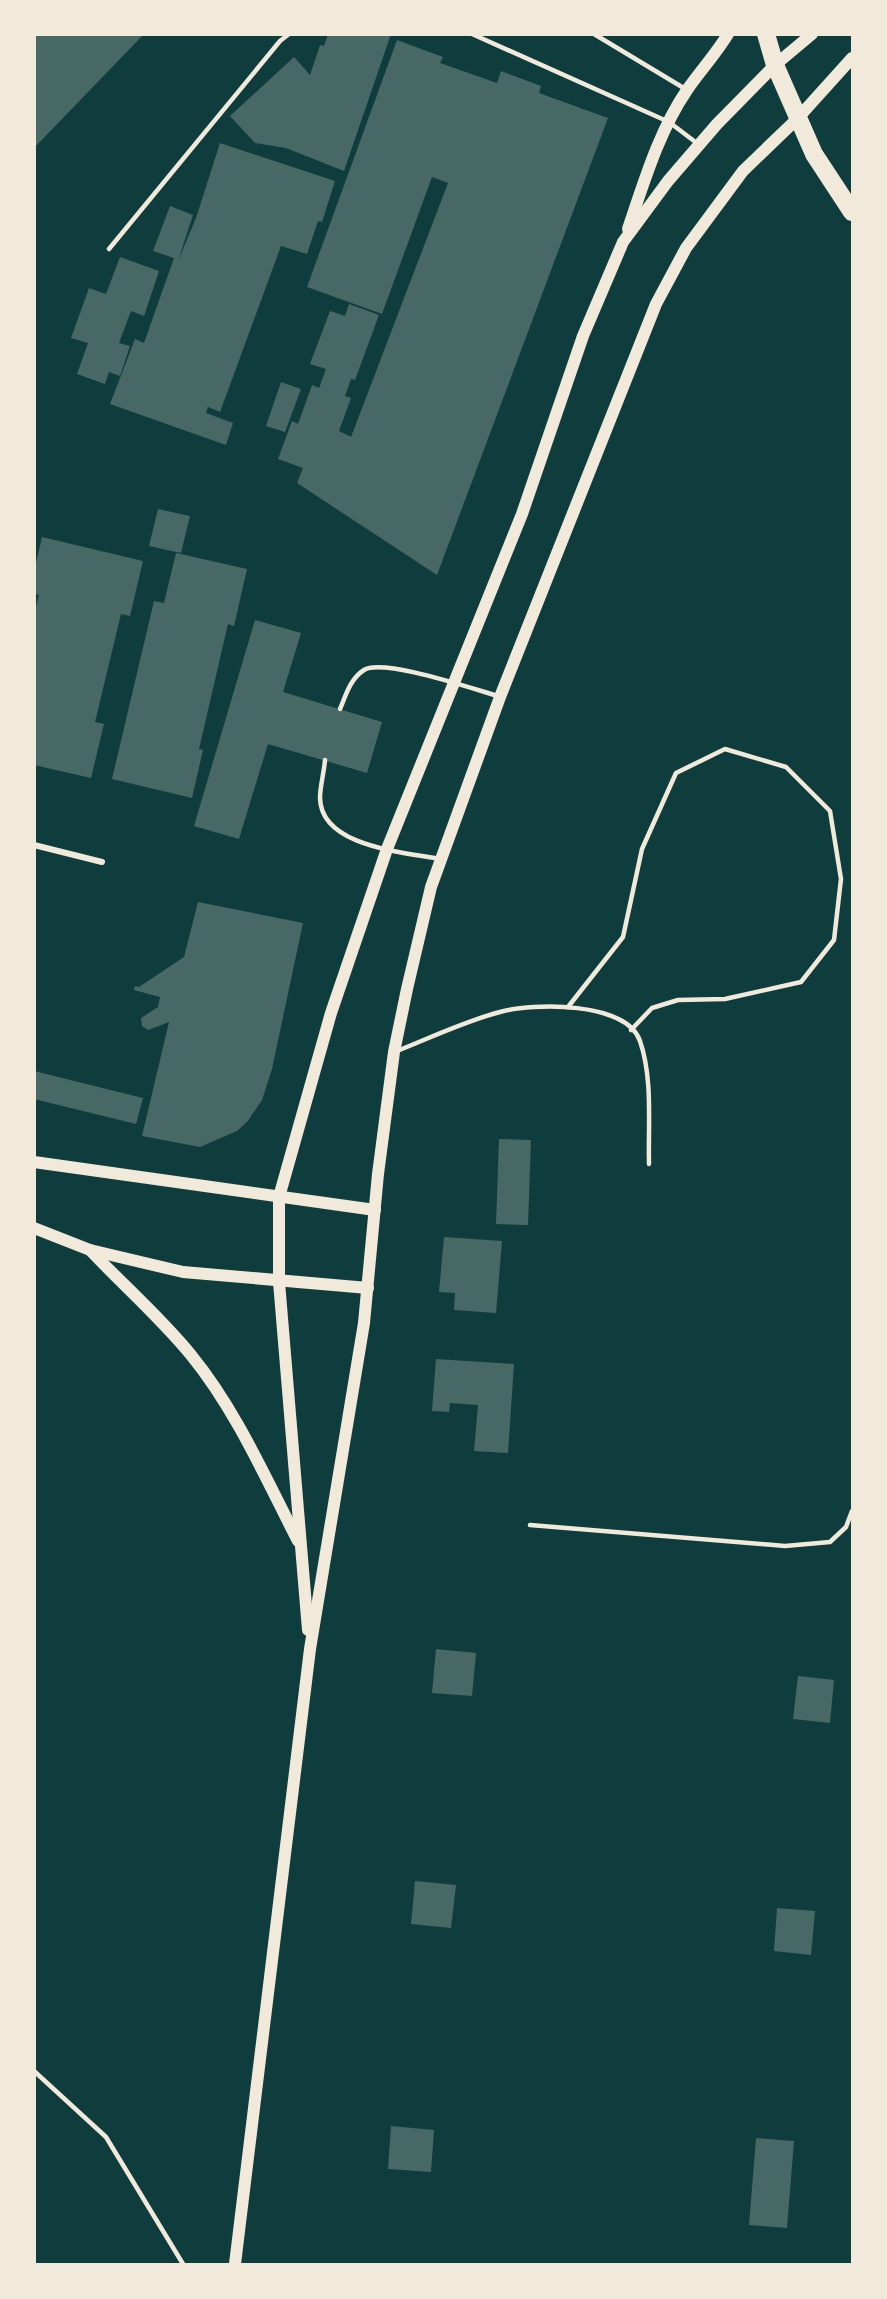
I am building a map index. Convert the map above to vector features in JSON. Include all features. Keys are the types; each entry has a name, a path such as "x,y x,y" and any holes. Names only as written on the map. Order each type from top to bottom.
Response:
{"highway":[{"path":"766,34 775,65 797,119 814,154 852,212"}],"main road":[{"path":"310,1650 279,1281 279,1197 331,1013 387,849 522,514 583,336 624,242 646,176 669,122 687,90 728,34"},
{"path":"624,242 668,181 699,144 775,65 812,34"},
{"path":"235,2265 310,1650 364,1323 394,1052 431,887 500,697 656,304 686,248 743,171 797,119 852,58"},
{"path":"34,1162 375,1210"},
{"path":"34,1228 90,1250 183,1272 368,1288"},
{"path":"90,1250 191,1355 259,1463 301,1548"}],"street":[{"path":"34,845 102,862"}],"lane":[{"path":"109,249 280,41 289,34"},
{"path":"472,34 669,122 699,144"},
{"path":"594,34 687,90"},
{"path":"340,709 352,680 365,669 388,666 500,697"},
{"path":"568,1007 623,937 642,849 676,773 725,749 786,767 830,811 841,879 834,940 801,982 725,999 678,1000 652,1008 631,1030"},
{"path":"325,760 320,800 329,823 342,836 387,849 442,859"},
{"path":"394,1052 500,1012 568,1007 606,1012 639,1038 648,1082 649,1164"},
{"path":"530,1525 785,1546 830,1542 846,1527 852,1511"},
{"path":"34,2071 106,2137 183,2265"}],"building":[{"path":"34,34 144,34 34,148"},
{"path":"328,34 391,34 344,171 286,148 255,143 230,116 294,57 310,75 320,45 324,46"},
{"path":"397,40 443,57 440,63 497,83 501,71 541,86 539,93 608,118 437,575 297,483 303,468 278,459 292,421 298,424 312,385 319,388 326,369 310,364 330,311 345,316 349,304 379,315 355,380 351,379 345,396 351,398 339,431 351,437 448,183 432,177 382,314 307,287"},
{"path":"220,143 335,181 322,222 318,221 307,254 281,246 220,412 208,407 206,413 233,423 226,445 110,404 135,339 144,343 174,258 153,251 170,206 193,215 178,261 196,218"},
{"path":"120,257 159,271 144,316 131,311 119,343 130,346 120,376 109,372 105,384 77,374 88,343 71,338 89,288 106,294"},
{"path":"281,382 301,389 285,432 266,426"},
{"path":"158,509 190,516 181,553 149,546"},
{"path":"42,537 143,561 130,616 121,614 95,722 104,724 91,778 34,765 34,614 39,595 34,594 34,571"},
{"path":"176,553 247,569 234,626 228,624 199,749 203,750 192,798 112,779 154,601 164,603"},
{"path":"255,620 301,633 283,692 382,722 367,773 268,744 239,839 194,826"},
{"path":"198,902 303,923 272,1069 262,1100 247,1122 237,1131 200,1147 142,1136 169,1022 148,1030 142,1026 141,1018 158,1007 160,997 134,990 135,986 139,987 184,957"},
{"path":"34,1071 143,1098 136,1124 34,1099"},
{"path":"499,1139 531,1140 528,1225 496,1224"},
{"path":"444,1237 502,1241 496,1313 454,1310 455,1293 439,1292"},
{"path":"436,1359 514,1364 508,1453 474,1451 478,1405 450,1403 449,1412 432,1411"},
{"path":"436,1649 476,1653 472,1696 432,1693"},
{"path":"798,1676 834,1680 830,1723 793,1719"},
{"path":"415,1881 456,1885 451,1928 411,1924"},
{"path":"777,1908 815,1911 811,1955 774,1951"},
{"path":"391,2126 434,2130 431,2172 388,2169"},
{"path":"756,2138 794,2141 787,2228 749,2225"}]}
